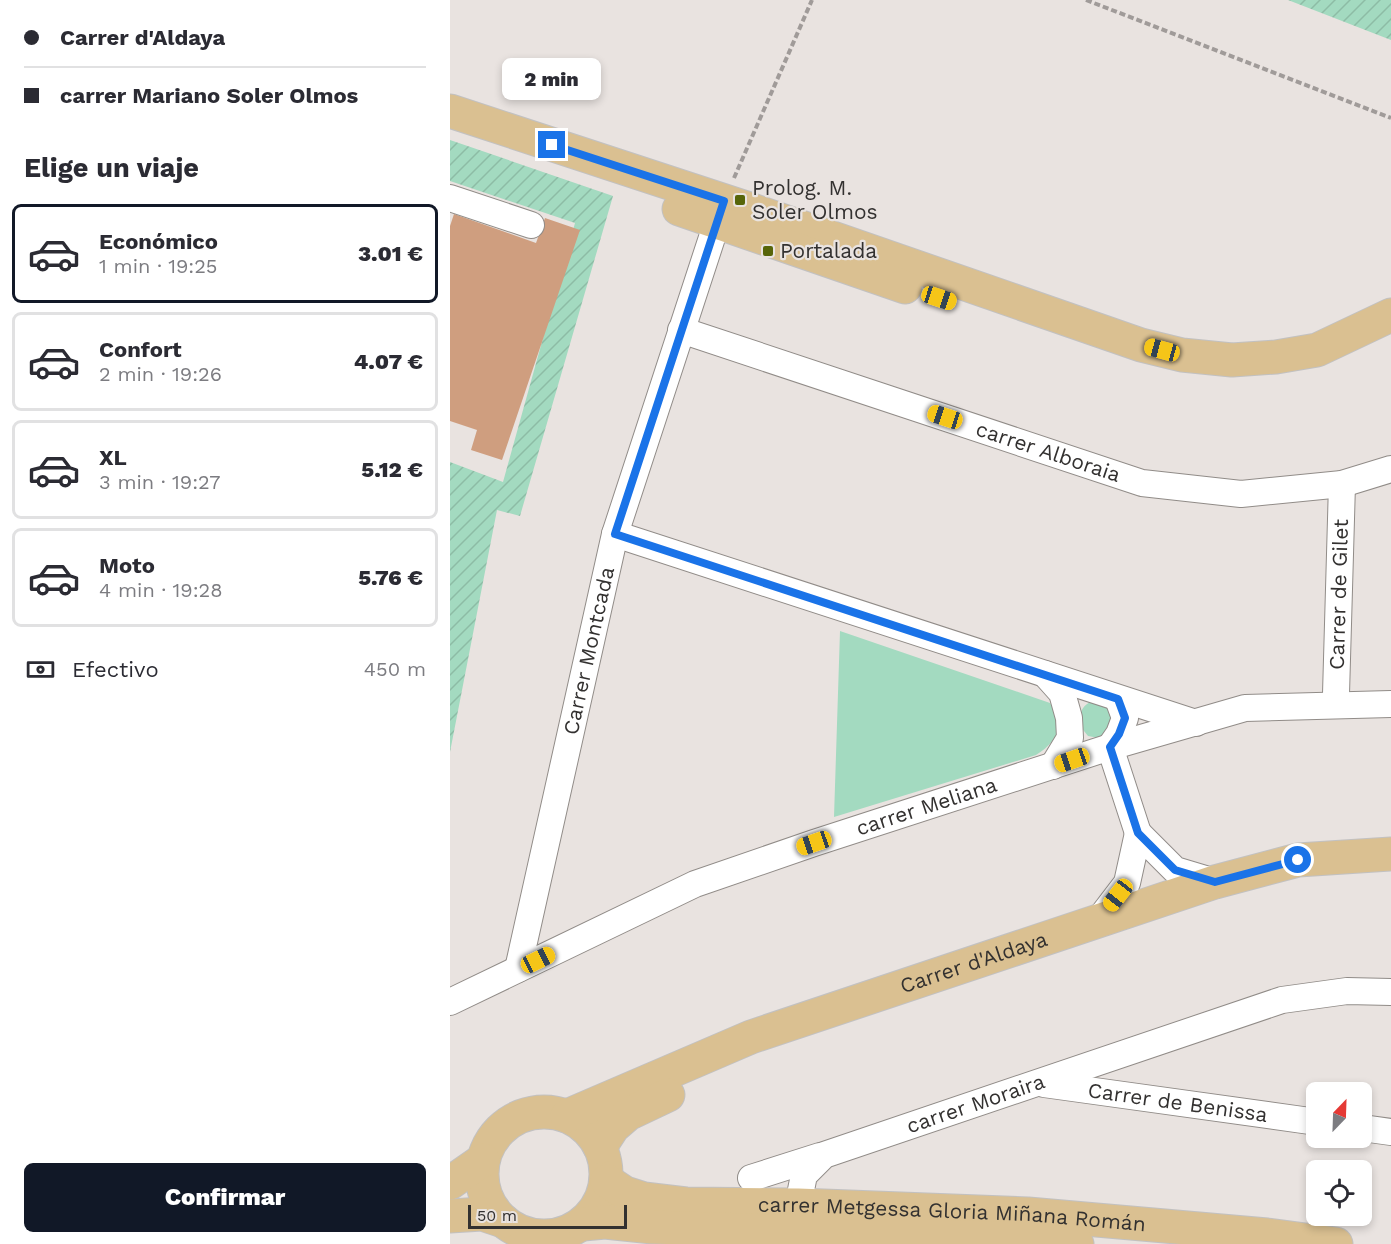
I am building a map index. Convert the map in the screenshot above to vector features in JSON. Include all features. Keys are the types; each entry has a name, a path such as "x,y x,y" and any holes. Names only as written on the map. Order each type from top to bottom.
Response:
{"main road":[{"path":"450,111 721,212 850,269 1147,368 1200,378 1261,379 1292,375 1324,367 1361,354 1391,339"},
{"path":"450,132 721,212 1142,345 1182,355 1232,360 1276,357 1317,350 1391,315"},
{"name":"Carrer d'Aldaya","path":"567,1116 751,1037 1215,882 1298,860 1389,856"},
{"name":"Carrer d'Aldaya","path":"600,1147 613,1127 628,1114 725,1067 856,1018 1243,892 1309,878 1350,873 1389,856"},
{"path":"550,1112 567,1116 586,1129 600,1147 606,1164 607,1181 603,1198 583,1224 568,1232 534,1236 517,1231 503,1221 492,1208 484,1193 483,1160 490,1143 501,1129 515,1119 532,1113 550,1112"},
{"path":"450,1183 483,1160"},
{"name":"carrer Metgessa Gloria Miñana Román","path":"607,1181 625,1193 644,1199 686,1204 801,1190 1028,1214 1267,1235 1336,1244"},
{"path":"450,1216 482,1214 503,1221"},
{"name":"carrer Metgessa Gloria Miñana Román","path":"583,1224 605,1222 652,1227 1026,1239 1077,1244"}],"street":[{"path":"450,198 531,225"},
{"name":"Carrer Montcada","path":"518,969 615,534 721,212"},
{"name":"carrer Alboraia","path":"681,330 1142,483 1241,494 1342,484 1391,469"},
{"name":"Carrer de Gilet","path":"1340,705 1336,694 1342,484"},
{"path":"615,534 1196,723"},
{"path":"1045,674 1062,693 1070,718 1070,738 1053,766"},
{"path":"1118,699 1125,718 1119,734 1110,747 1138,833 1175,870 1215,882"},
{"name":"carrer Meliana","path":"450,1002 695,885 814,843 1110,747 1245,708 1391,704"},
{"path":"1098,921 1127,883 1138,833"},
{"name":"carrer Moraira","path":"751,1178 1281,1000 1347,991 1391,992"},
{"path":"1122,1095 1116,1079 1116,1069 1119,1058 1127,1053"},
{"name":"Carrer de Benissa","path":"1038,1083 1306,1120"},
{"path":"1372,1128 1390,1129"},
{"name":"carrer Moraira","path":"801,1190 824,1155"}],"path":[{"path":"721,212 812,0"},
{"path":"1086,0 1391,118"}],"green space":[{"path":"1288,0 1391,0 1391,40"},
{"path":"450,140 613,196 520,516 497,510 450,752 450,462 503,482 575,223 450,181"},
{"path":"840,631 1050,703 1058,719 1054,739 1036,755 834,817"},
{"path":"1090,702 1112,709 1113,729 1099,738 1088,736 1080,726 1081,712"}],"building":[{"path":"454,214 536,243 545,218 580,230 502,460 471,450 477,430 450,421 450,226"}],"place":[{"name":"Prolog. M. Soler Olmos","path":"740,200"},
{"name":"Portalada","path":"768,251"}],"route":[{"path":"552,145 724,201 615,534 1118,699 1125,718 1119,734 1110,747 1138,833 1175,870 1215,882 1298,860"}]}
